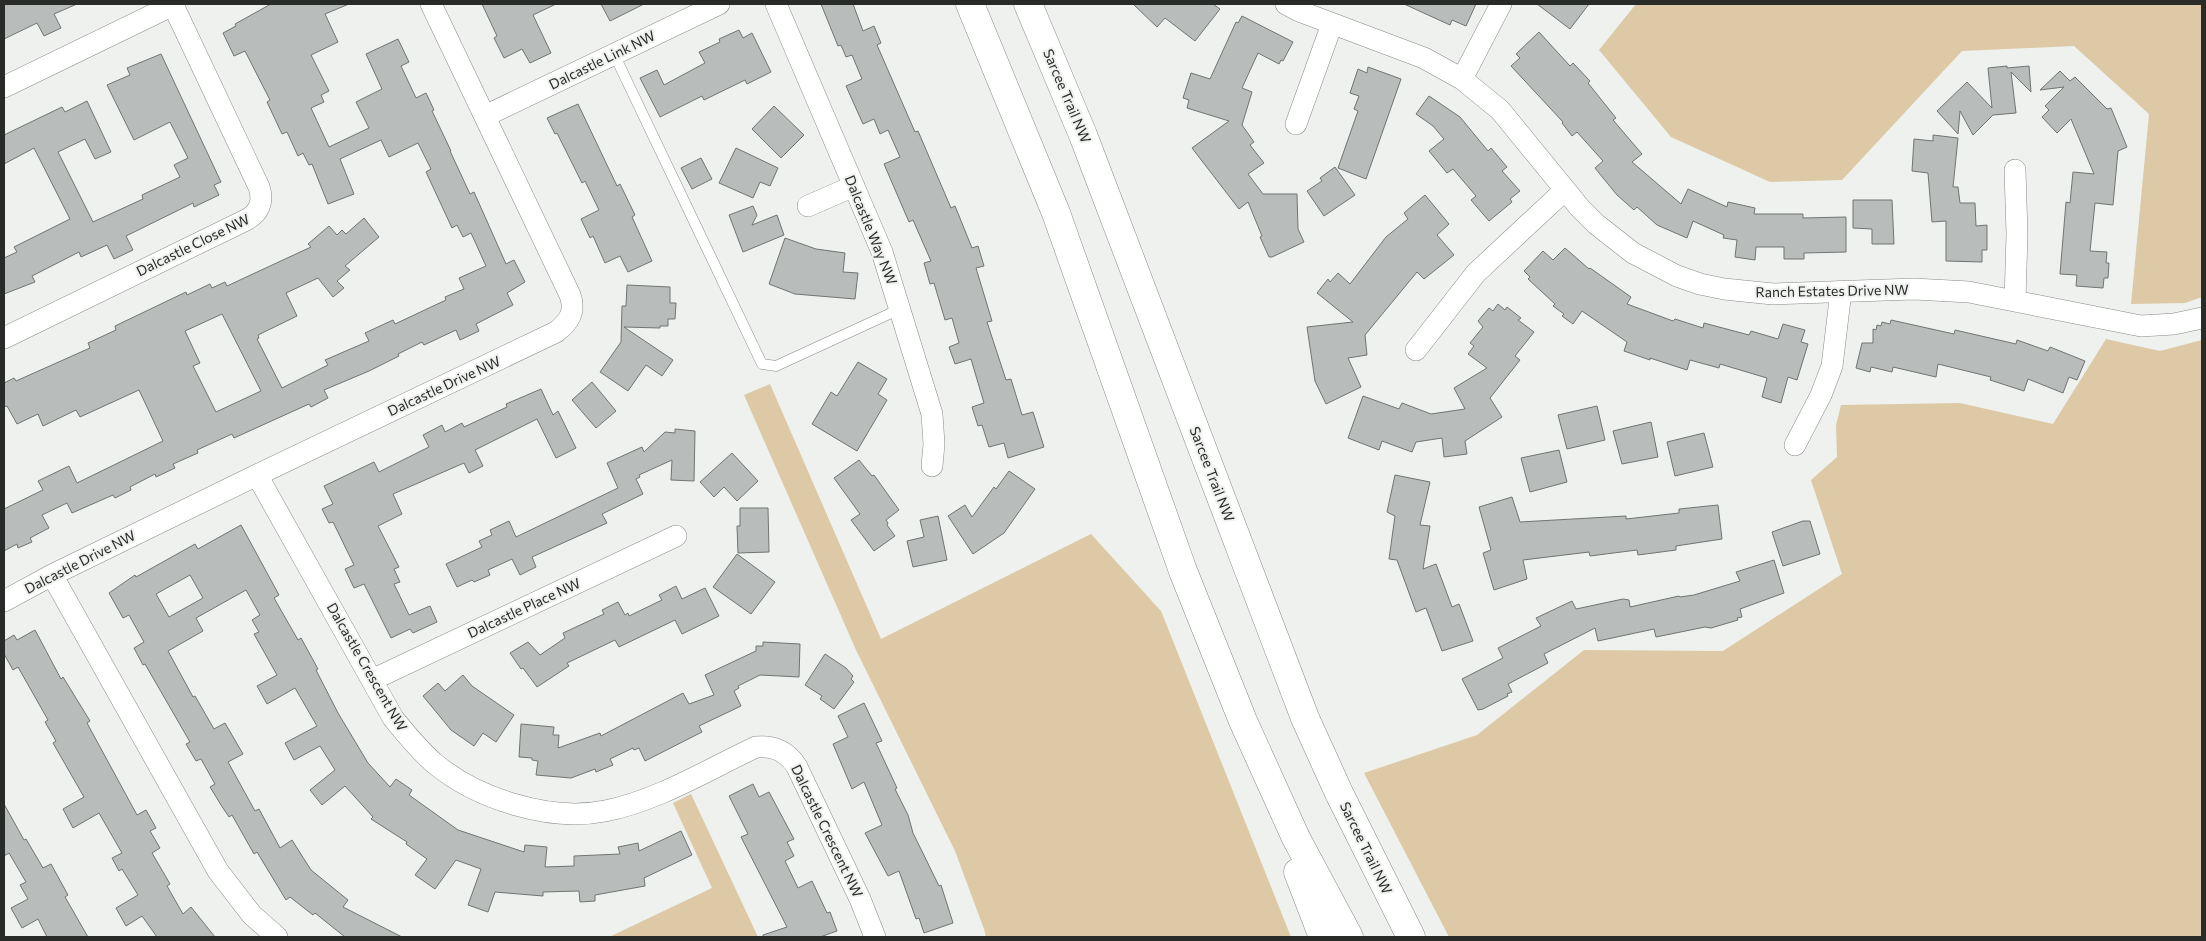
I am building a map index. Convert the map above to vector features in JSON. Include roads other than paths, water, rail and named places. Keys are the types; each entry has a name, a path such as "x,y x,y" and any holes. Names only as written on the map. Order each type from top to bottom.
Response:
{"main road":[{"path":"970,4 1056,213 1184,571 1243,721 1296,838 1349,937"},
{"name":"Sarcee Trail NW","path":"1028,4 1083,134 1305,718 1339,793 1411,937"},
{"path":"1339,793 1376,845 1427,937"},
{"path":"1296,838 1296,868 1324,937"}],"street":[{"name":"Dalcastle Close NW","path":"4,87 174,4 259,187 262,200 257,212 246,220 4,338"},
{"name":"Dalcastle Drive NW","path":"4,601 52,575 257,475 556,332 570,318 572,302 570,295 431,4"},
{"name":"Dalcastle Link NW","path":"485,116 719,4"},
{"name":"Dalcastle Way NW","path":"776,4 882,252 932,414 934,444 932,466"},
{"name":"Ranch Estates Drive NW","path":"1286,4 1332,24 1424,58 1462,79 1500,110 1585,213 1614,240 1677,276 1708,286 1748,293 1773,294 1914,289 1969,292 2141,326 2174,324 2202,318"},
{"path":"1462,79 1501,4"},
{"path":"1296,124 1332,24"},
{"path":"2015,170 2017,234 2015,301"},
{"path":"808,206 854,186"},
{"path":"1416,350 1476,272 1565,190"},
{"path":"1795,445 1821,395 1832,366 1841,291"},
{"name":"Dalcastle Crescent NW","path":"257,475 393,718 411,742 435,764 466,784 505,801 547,812 579,813 605,811 645,799 756,747 769,746 782,751 794,761 860,899 875,937"},
{"name":"Dalcastle Place NW","path":"372,680 676,536"},
{"path":"52,575 218,872 252,915 277,937"}],"lane":[{"path":"614,54 762,364 776,366 900,308"}]}
